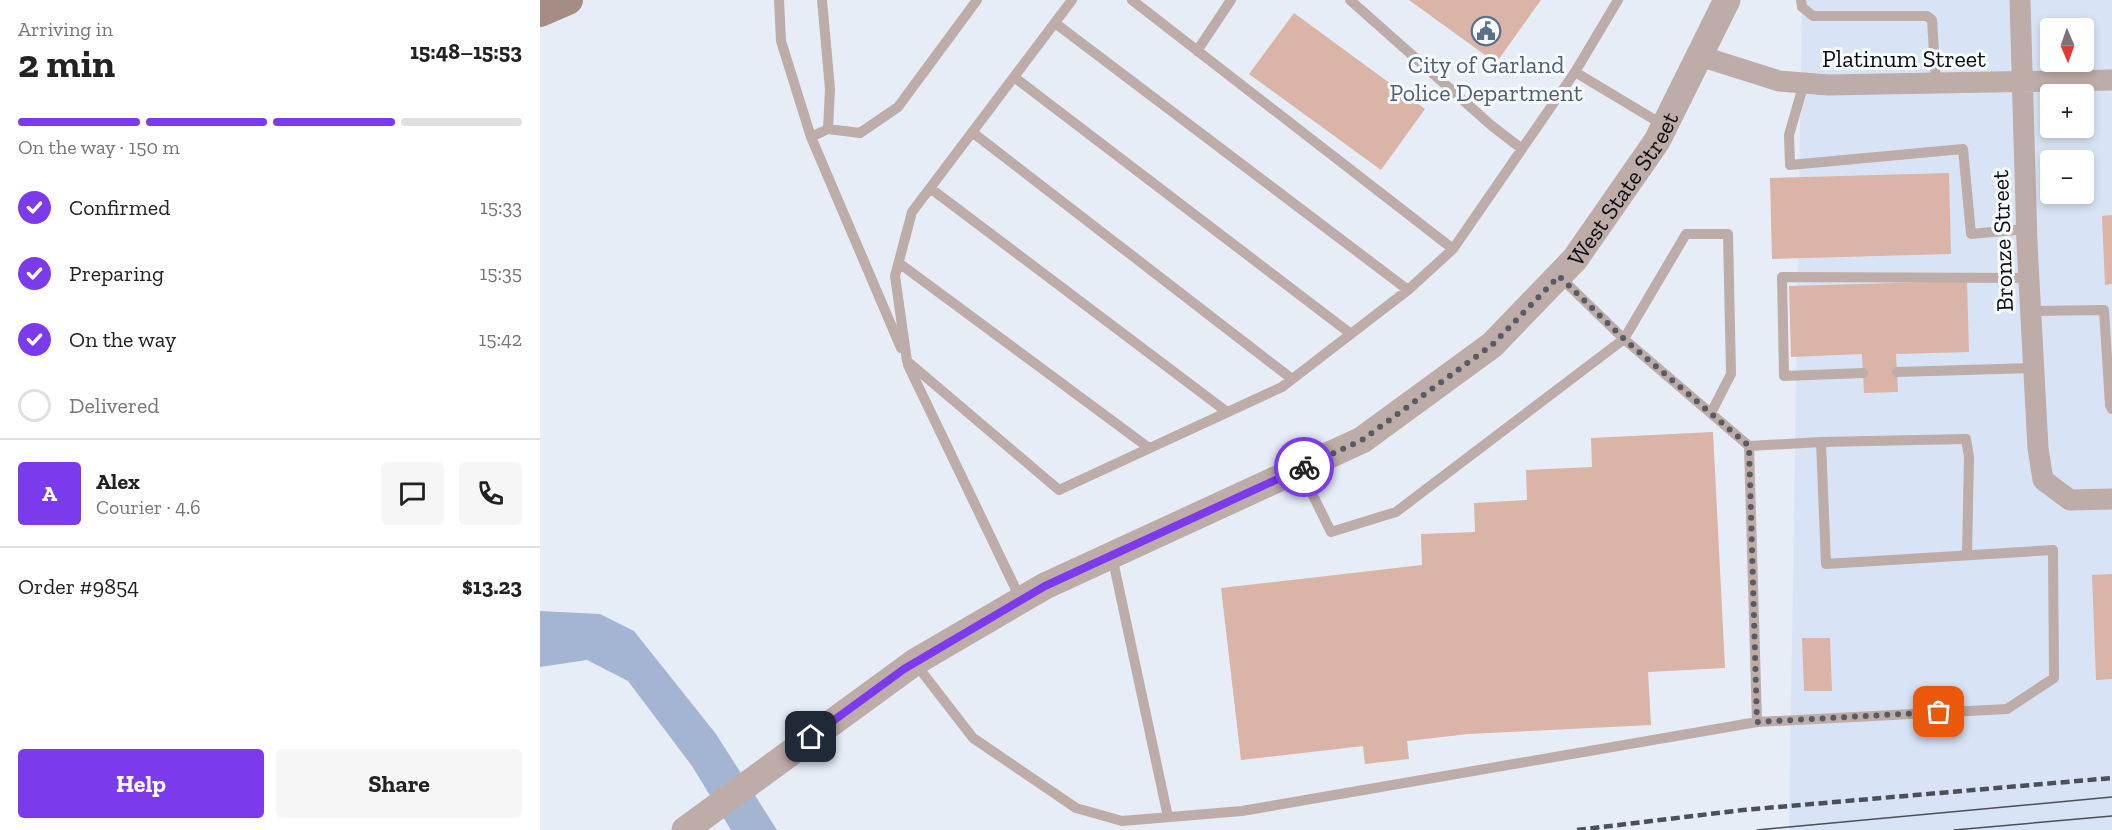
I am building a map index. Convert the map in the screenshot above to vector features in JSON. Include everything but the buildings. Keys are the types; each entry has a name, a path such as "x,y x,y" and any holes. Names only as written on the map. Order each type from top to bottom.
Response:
{"main road":[{"path":"540,12 568,0"}],"street":[{"name":"West State Street","path":"687,828 915,662 1045,586 1362,440 1492,345 1575,259 1657,141 1727,0"},
{"name":"Bronze Street","path":"2020,0 2026,229 2038,448 2043,480 2070,500 2112,499"},
{"name":"Platinum Street","path":"1700,56 1779,81 1828,85 2112,80"}],"lane":[{"path":"779,0 781,40 811,137 907,362 1021,600"},
{"path":"822,0 830,89 828,129"},
{"path":"811,137 828,129 860,133 898,107 977,0"},
{"path":"1072,0 912,212 895,276 907,362 1059,490 1282,387 1408,290 1453,249 1575,72 1618,0"},
{"path":"1132,0 1453,249"},
{"path":"1197,51 1231,0"},
{"path":"1350,0 1492,126 1522,149"},
{"path":"1801,0 1802,7 1813,16 1927,16 1932,20 1936,84"},
{"path":"1055,23 1408,290"},
{"path":"1575,72 1665,126"},
{"path":"1014,77 1351,334"},
{"path":"1804,83 1789,135 1790,165 1964,149 1971,234 2026,229"},
{"path":"972,132 1292,379"},
{"path":"930,188 1227,412"},
{"path":"1300,468 1331,532 1396,512 1624,339 1686,234 1728,234 1731,375 1711,413"},
{"path":"899,263 1149,448"},
{"path":"1559,276 1624,339 1749,446 1966,439 1969,457 1967,555"},
{"path":"1863,373 1784,376 1782,277 2029,278"},
{"path":"2030,311 2108,307 2110,405 2112,409"},
{"path":"1897,372 2033,368"},
{"path":"915,662 973,738 1076,808 1122,821 1242,810 1757,722 2007,709 2054,678 2053,550 1826,564 1821,442"},
{"path":"1749,446 1757,722"},
{"path":"1112,555 1168,817"}],"shaded area":[{"path":"1802,0 2112,0 2112,830 1789,830"}],"water":[{"path":"540,611 600,614 634,631 716,734 777,830 731,830 692,766 628,681 587,660 540,667"}],"tram line":[{"path":"1757,830 2112,797"},
{"path":"1954,830 2112,816"}],"railway":[{"path":"1577,830 1743,810 2112,778"}],"way so far":[{"path":"1304,467 1362,440 1492,345 1559,276 1624,339 1749,446 1757,722 1939,712"}],"place":[{"name":"City of Garland Police Department","path":"1486,31"}],"route":[{"path":"811,737 904,669 1045,586 1304,467"}]}
